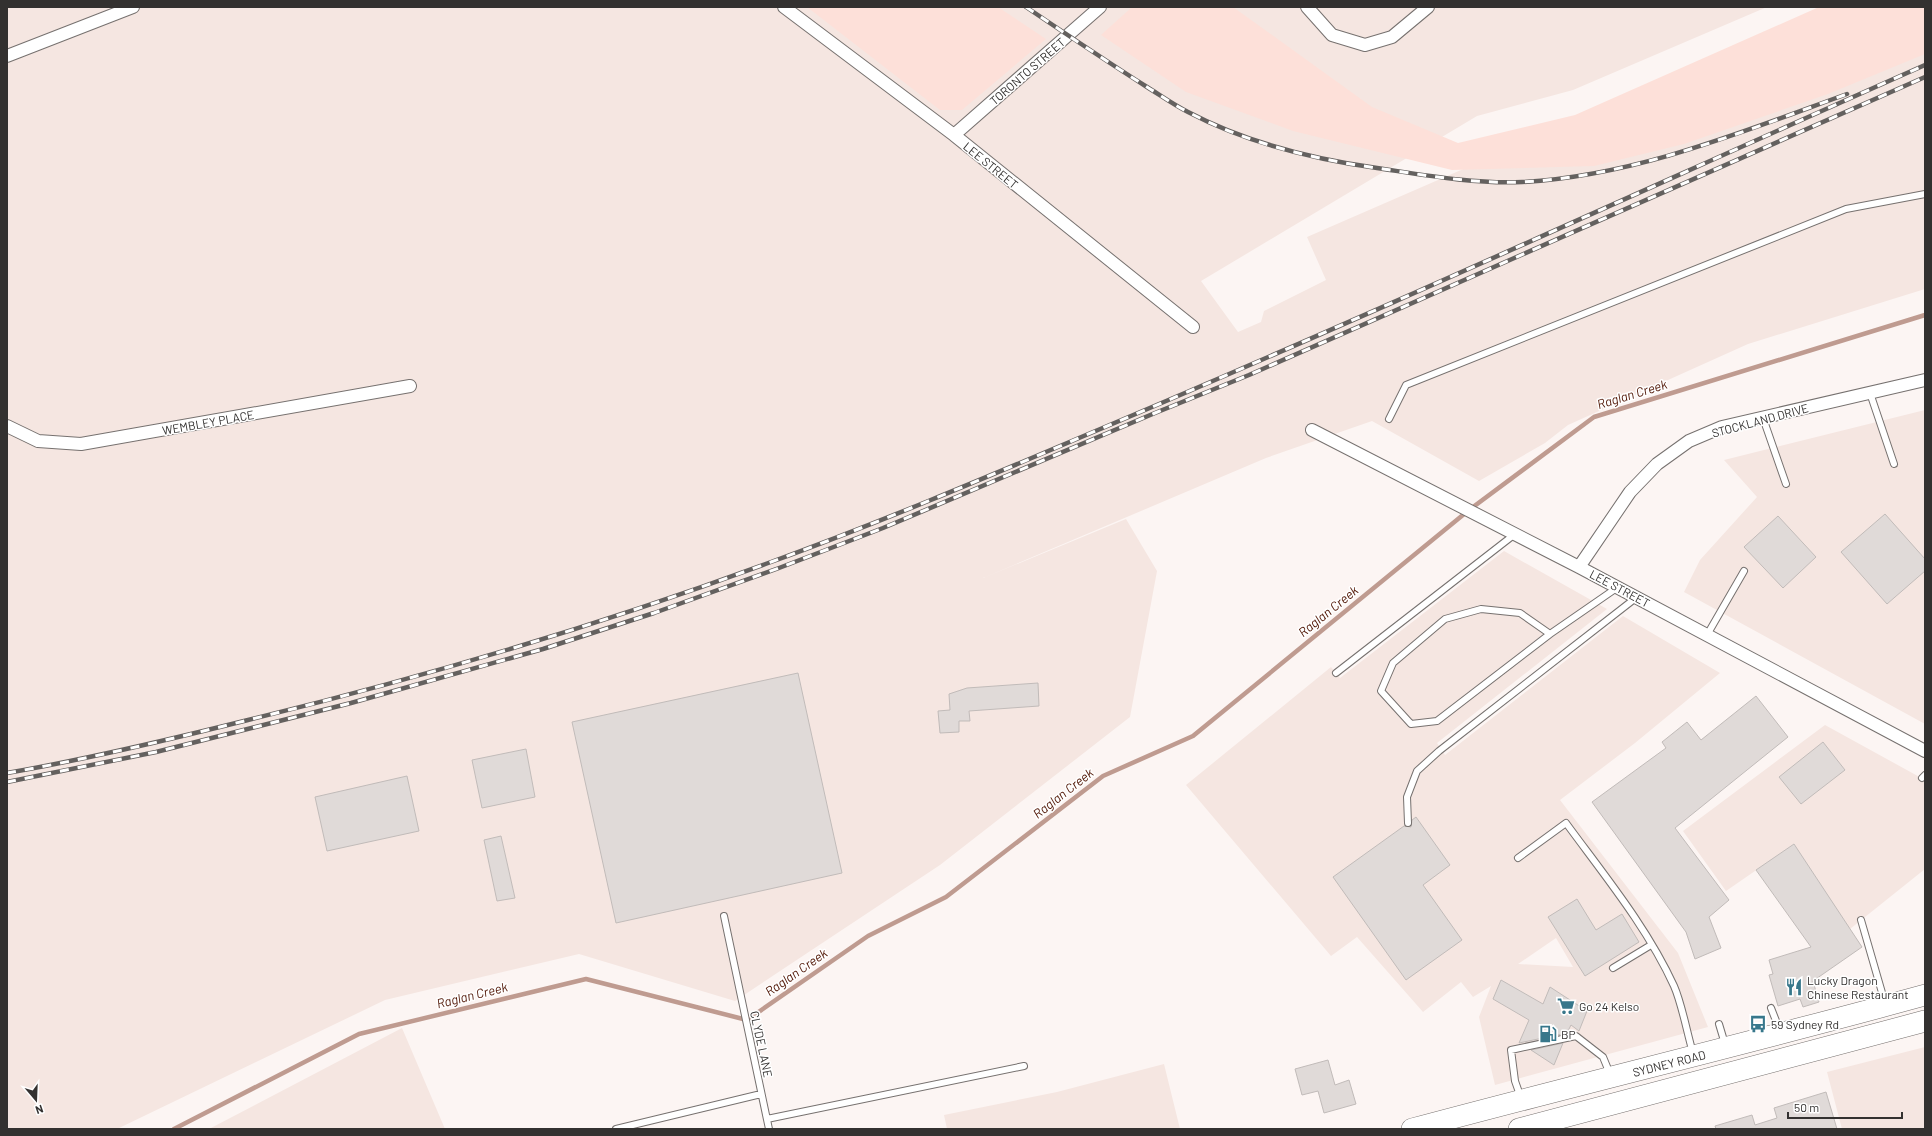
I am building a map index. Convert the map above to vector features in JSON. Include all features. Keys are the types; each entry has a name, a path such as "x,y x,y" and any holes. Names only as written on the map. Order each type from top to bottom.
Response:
{"highway":[{"name":"SYDNEY ROAD","path":"1412,1129 1522,1099 1781,1035 1925,995"},
{"name":"SYDNEY ROAD","path":"1519,1129 1925,1021"}],"street":[{"path":"7,56 133,7"},
{"name":"LEE STREET","path":"784,7 954,135 1193,328"},
{"name":"TORONTO STREET","path":"954,135 1100,7"},
{"path":"1307,7 1332,35 1365,45 1392,37 1428,7"},
{"name":"STOCKLAND DRIVE","path":"1580,567 1630,492 1656,464 1689,441 1722,427 1925,380"},
{"name":"WEMBLEY PLACE","path":"7,426 38,441 81,444 410,386"},
{"name":"LEE STREET","path":"1312,430 1580,567 1925,751"}],"lane":[{"path":"1388,419 1406,385 1846,210 1925,194"},
{"path":"1870,393 1894,464"},
{"path":"1763,418 1786,484"},
{"path":"1336,673 1515,534"},
{"path":"1707,635 1744,571"},
{"path":"1550,634 1520,613 1481,609 1445,620 1393,663 1381,691 1411,724 1437,722 1550,634 1618,587"},
{"path":"1408,823 1407,797 1417,771 1439,751 1637,597"},
{"path":"1518,858 1566,823 1622,900 1651,945 1674,987 1694,1057"},
{"name":"CLYDE LANE","path":"724,916 748,1036 769,1129"},
{"path":"1861,920 1886,1006"},
{"path":"1613,968 1651,945"},
{"path":"1771,1008 1781,1035"},
{"path":"1719,1024 1727,1048"},
{"path":"1522,1099 1515,1080 1511,1050 1576,1036 1603,1057 1611,1077"},
{"path":"767,1120 1024,1066"},
{"path":"616,1129 761,1094"}],"shaded area":[{"path":"7,7 1767,7 1573,90 1477,116 1201,281 1238,332 1261,322 1264,311 1326,280 1307,237 1836,7 1925,7 1925,289 1748,344 1568,425 1545,443 1479,481 1372,421 1266,458 983,578 1126,519 1157,571 1130,717 940,865 735,1001 579,954 385,1000 117,1129 7,1129"},
{"path":"807,7 998,7 1046,39 962,110 940,110"},
{"path":"1132,7 1233,7 1372,107 1458,143 1575,115 1819,7 1925,7 1925,54 1828,94 1684,144 1594,166 1452,170 1293,131 1186,92 1101,35"},
{"path":"1925,410 1925,724 1684,592 1700,560 1757,497 1724,460"},
{"path":"1504,551 1607,609 1437,743 1445,755 1623,616 1720,673 1635,743 1560,800 1678,953 1708,1027 1495,1085 1479,1017 1491,986 1473,997 1461,982 1423,1012 1357,937 1331,956 1186,785 1331,667 1340,678","holes":["1556,938 1573,967 1518,964"]},
{"path":"1825,725 1925,780 1925,869 1850,929 1794,844 1726,891 1683,831"},
{"path":"402,1028 445,1129 209,1129"},
{"path":"1925,1047 1925,1129 1842,1129 1827,1072"},
{"path":"1164,1064 1180,1129 947,1129 944,1115 1057,1092"}],"building":[{"path":"1885,514 1925,559 1925,571 1887,604 1841,552"},
{"path":"1778,516 1816,557 1783,588 1744,547"},
{"path":"798,673 842,873 616,923 572,722"},
{"path":"1038,683 1039,706 969,711 970,721 959,721 959,732 940,733 938,711 950,710 949,694 967,688"},
{"path":"1756,696 1788,737 1675,828 1729,900 1709,917 1721,948 1695,959 1686,932 1592,802 1666,748 1662,742 1687,722 1701,740"},
{"path":"1823,742 1845,770 1801,804 1779,777"},
{"path":"526,749 535,797 482,808 472,760"},
{"path":"407,776 419,831 327,851 315,797"},
{"path":"1416,817 1450,865 1423,885 1462,940 1406,980 1333,877 1404,826 1411,827 1412,820"},
{"path":"501,836 515,898 497,901 484,840"},
{"path":"1794,844 1862,947 1813,981 1819,1002 1803,1007 1800,999 1778,1006 1769,975 1773,974 1769,960 1811,947 1756,870"},
{"path":"1577,899 1596,930 1622,914 1639,942 1585,976 1548,917"},
{"path":"1501,980 1543,1004 1550,987 1587,1011 1579,1031 1571,1025 1567,1033 1519,1043 1529,1020 1493,999"},
{"path":"1563,1043 1554,1065 1531,1050"},
{"path":"1328,1060 1335,1085 1349,1080 1356,1104 1324,1113 1318,1091 1302,1095 1295,1069"},
{"path":"1826,1092 1837,1129 1716,1129 1715,1126 1752,1115 1755,1125 1777,1118 1774,1108"}],"waterway":[{"name":"Raglan Creek","path":"174,1129 359,1034 586,979 747,1020 868,936 946,897 1103,776 1193,736 1469,510 1594,417 1925,315"}],"railway":[{"path":"1026,7 1172,103 1233,133 1280,148 1328,160 1485,182 1522,182 1564,178 1647,162 1728,137 1847,94"},
{"path":"7,773 68,762 158,742 446,668 642,607 771,562 939,497 1208,383 1925,65"},
{"path":"7,782 156,752 351,703 543,649 654,613 779,568 883,528 1249,375 1925,77"}],"place":[{"name":"Lucky Dragon Chinese Restaurant","path":"1794,987"},
{"name":"Go 24 Kelso","path":"1566,1006"},
{"name":"59 Sydney Rd","path":"1758,1024"},
{"name":"BP","path":"1548,1034"}]}
